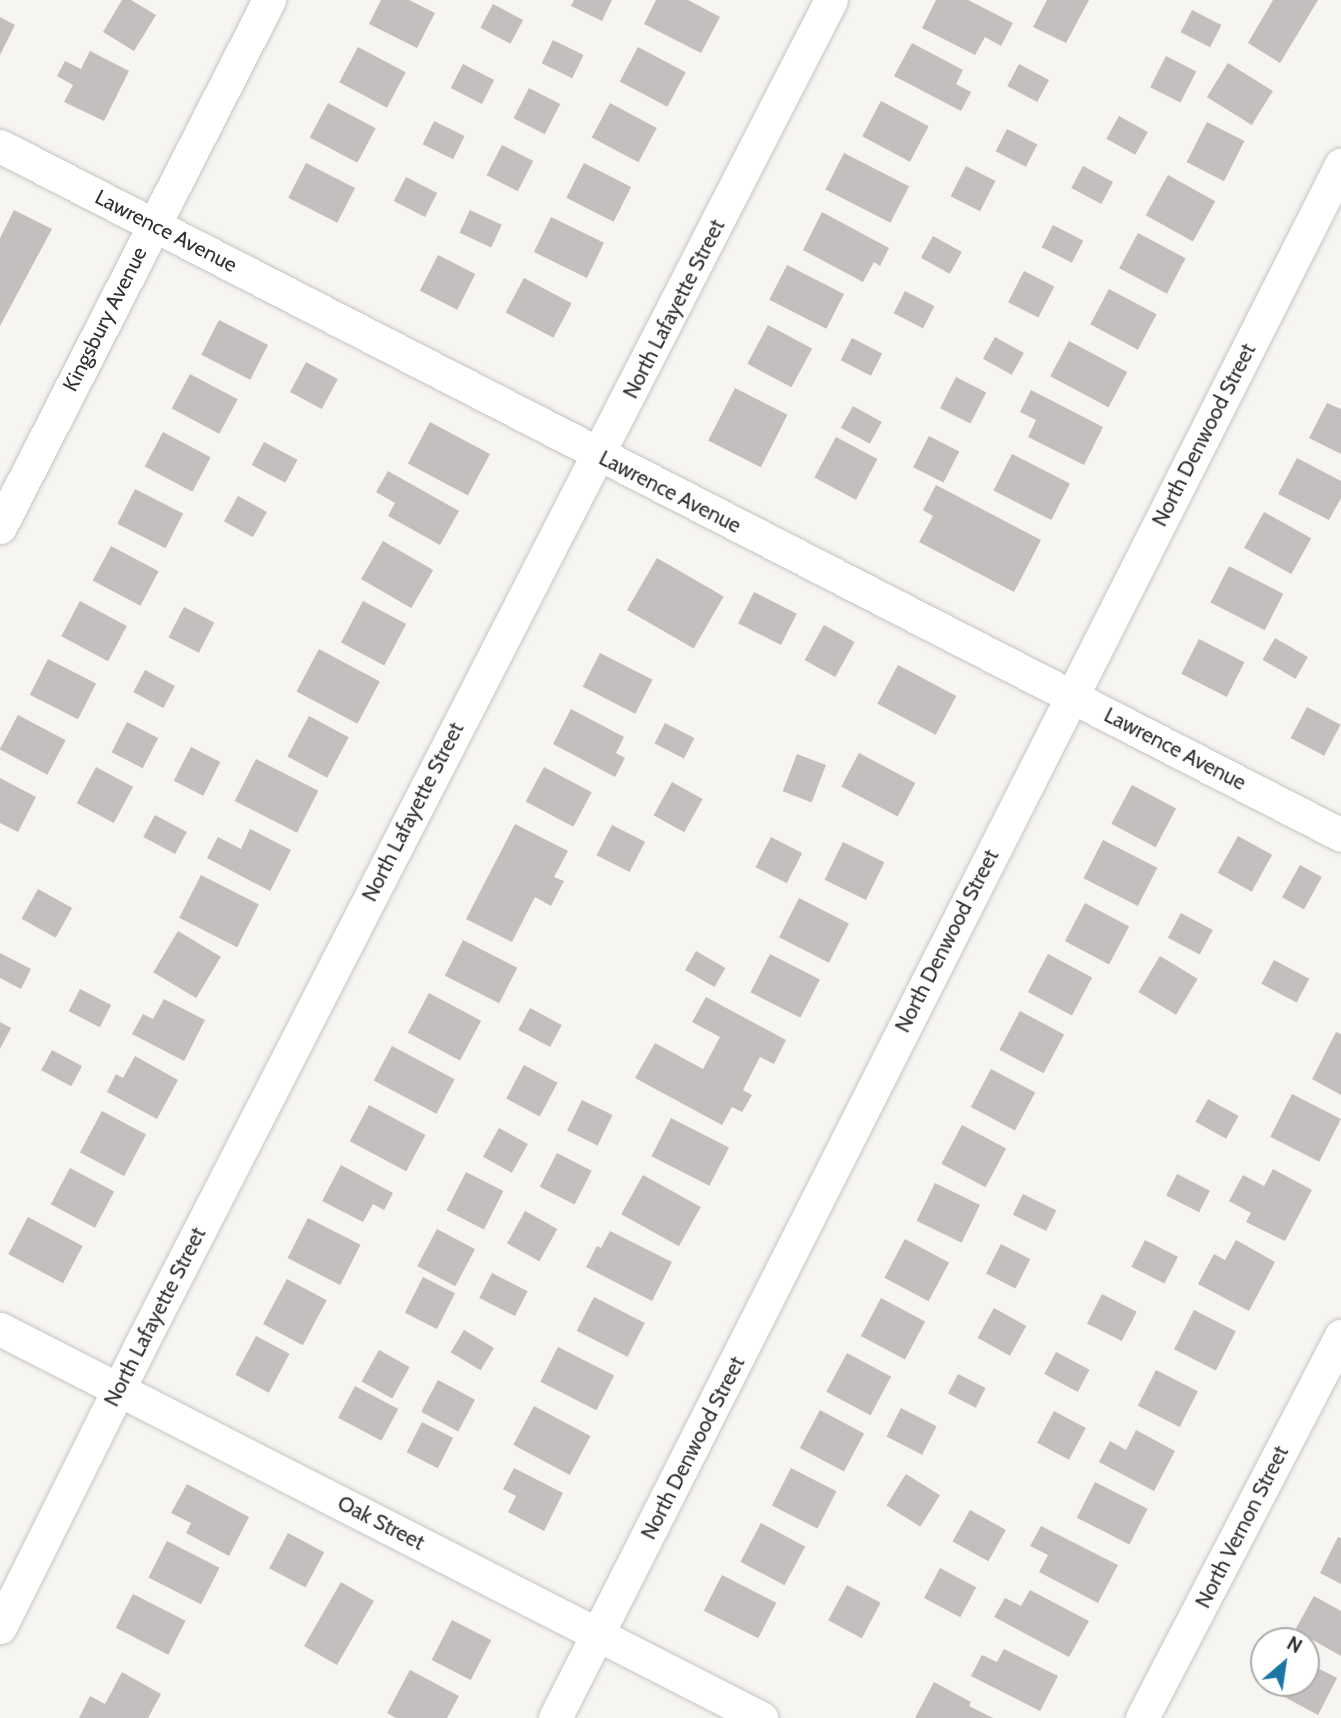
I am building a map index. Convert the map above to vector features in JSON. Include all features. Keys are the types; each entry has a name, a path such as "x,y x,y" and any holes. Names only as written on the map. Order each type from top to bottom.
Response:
{"street":[{"name":"Kingsbury Avenue","path":"0,527 269,0"},
{"name":"North Lafayette Street","path":"0,1627 118,1390 596,454 621,415 831,0"},
{"name":"Lawrence Avenue","path":"0,146 596,454 1072,694 1341,835"},
{"name":"North Denwood Street","path":"555,1718 1341,165"},
{"name":"Oak Street","path":"0,1329 761,1718"},
{"name":"North Vernon Street","path":"1142,1718 1341,1336"}],"building":[{"path":"122,0 131,0 156,15 134,51 103,32"},
{"path":"381,0 409,0 435,13 417,48 369,24"},
{"path":"574,0 612,0 602,21 571,6"},
{"path":"656,0 688,0 720,17 701,53 644,24"},
{"path":"936,0 968,0 1013,23 1001,46 985,37 975,55 922,28"},
{"path":"1047,0 1089,0 1066,43 1033,27"},
{"path":"1273,0 1318,0 1280,63 1248,43"},
{"path":"493,4 523,20 510,44 480,28"},
{"path":"1192,10 1221,25 1210,47 1181,32"},
{"path":"0,17 15,25 0,55"},
{"path":"553,40 584,55 572,78 542,63"},
{"path":"912,43 963,70 956,84 971,92 961,111 894,76"},
{"path":"358,47 406,72 387,108 339,82"},
{"path":"638,47 686,72 667,107 620,81"},
{"path":"90,51 129,71 104,121 64,102 73,85 57,76 65,61 81,69"},
{"path":"1166,56 1196,71 1180,103 1150,87"},
{"path":"1228,63 1273,91 1252,125 1207,97"},
{"path":"463,64 494,80 482,104 451,88"},
{"path":"1019,64 1049,80 1037,102 1007,86"},
{"path":"529,88 560,104 545,134 514,118"},
{"path":"881,101 929,126 910,162 862,136"},
{"path":"328,103 376,128 357,163 310,137"},
{"path":"610,103 657,128 638,162 592,137"},
{"path":"1119,116 1148,132 1135,155 1106,139"},
{"path":"434,121 465,136 453,159 423,144"},
{"path":"1207,122 1244,141 1224,181 1187,162"},
{"path":"1007,129 1037,144 1026,167 996,151"},
{"path":"502,145 533,161 518,191 487,175"},
{"path":"844,153 909,186 890,223 825,190"},
{"path":"306,163 355,188 337,223 288,198"},
{"path":"584,163 631,187 614,222 566,198"},
{"path":"966,166 995,181 980,211 951,196"},
{"path":"1083,166 1113,182 1101,204 1071,188"},
{"path":"1168,175 1215,201 1193,241 1146,215"},
{"path":"406,177 437,193 425,217 394,201"},
{"path":"14,210 52,229 0,326 0,238"},
{"path":"470,210 502,225 491,247 459,233"},
{"path":"822,212 889,248 880,266 874,262 863,282 803,250"},
{"path":"551,217 604,243 587,278 534,252"},
{"path":"1053,225 1083,240 1072,263 1042,247"},
{"path":"1138,233 1186,258 1167,294 1119,268"},
{"path":"933,236 962,252 950,274 921,258"},
{"path":"438,255 475,274 457,310 420,291"},
{"path":"787,265 844,294 826,329 769,300"},
{"path":"1024,271 1054,286 1038,318 1008,302"},
{"path":"524,278 572,303 553,338 506,312"},
{"path":"1109,289 1157,314 1138,350 1090,324"},
{"path":"905,291 934,306 923,328 894,313"},
{"path":"219,320 268,345 250,380 201,355"},
{"path":"768,325 812,348 791,387 747,364"},
{"path":"995,337 1024,353 1012,375 983,359"},
{"path":"852,338 882,353 871,376 841,360"},
{"path":"1069,341 1127,372 1108,407 1050,376"},
{"path":"306,362 338,379 322,409 290,392"},
{"path":"190,374 238,399 219,434 172,408"},
{"path":"956,377 986,392 970,424 940,408"},
{"path":"735,388 788,415 761,467 708,441"},
{"path":"1031,390 1103,427 1084,465 1028,437 1036,420 1020,412"},
{"path":"1327,403 1341,409 1341,454 1309,438"},
{"path":"853,406 882,422 870,444 841,428"},
{"path":"430,422 490,454 468,495 408,463"},
{"path":"163,432 211,457 192,492 145,466"},
{"path":"929,436 959,451 943,483 913,467"},
{"path":"836,437 877,459 856,500 814,478"},
{"path":"264,442 298,460 285,483 252,465"},
{"path":"1012,454 1070,484 1051,520 993,491"},
{"path":"1297,458 1341,481 1341,498 1329,520 1278,494"},
{"path":"388,471 459,511 440,545 388,516 395,503 376,492"},
{"path":"936,485 1041,540 1014,592 919,542 933,516 923,510"},
{"path":"135,489 183,514 165,548 117,524"},
{"path":"238,496 267,512 253,537 224,521"},
{"path":"1264,512 1311,538 1291,574 1244,548"},
{"path":"383,541 433,570 411,608 361,579"},
{"path":"111,546 159,571 140,606 93,580"},
{"path":"657,558 724,596 694,648 627,610"},
{"path":"1229,566 1283,594 1265,630 1210,603"},
{"path":"754,592 797,614 781,645 738,623"},
{"path":"80,601 127,626 108,661 61,636"},
{"path":"363,601 406,624 384,666 341,642"},
{"path":"184,607 214,622 199,653 169,637"},
{"path":"824,625 855,642 835,677 805,660"},
{"path":"1275,638 1308,657 1295,679 1262,660"},
{"path":"1199,639 1244,662 1227,697 1181,674"},
{"path":"319,649 380,681 357,724 296,691"},
{"path":"600,653 653,680 635,714 583,687"},
{"path":"48,659 96,684 78,719 30,695"},
{"path":"898,665 956,696 936,735 877,704"},
{"path":"145,670 175,686 163,708 133,692"},
{"path":"1307,707 1341,725 1324,756 1291,738"},
{"path":"571,709 624,737 616,753 625,758 615,777 553,744"},
{"path":"18,715 66,740 47,775 0,750"},
{"path":"309,716 349,737 327,778 287,757"},
{"path":"127,722 158,738 143,768 112,752"},
{"path":"665,723 694,738 684,758 655,743"},
{"path":"191,747 220,762 203,796 174,781"},
{"path":"859,753 916,783 898,817 841,787"},
{"path":"797,754 826,765 812,802 783,791"},
{"path":"256,759 318,791 297,833 235,801"},
{"path":"96,767 133,787 114,823 77,803"},
{"path":"544,767 592,792 573,827 526,801"},
{"path":"0,778 36,797 18,832 0,823"},
{"path":"672,782 703,799 684,832 654,815"},
{"path":"1132,785 1176,808 1155,847 1111,824"},
{"path":"155,815 187,832 175,854 143,837"},
{"path":"515,824 568,851 554,877 564,881 551,906 535,897 512,942 466,919"},
{"path":"612,825 645,842 630,872 597,855"},
{"path":"250,829 291,850 270,891 207,858 218,837 241,849"},
{"path":"1238,836 1272,855 1252,892 1218,873"},
{"path":"771,837 802,853 787,883 756,867"},
{"path":"1103,840 1157,868 1138,906 1083,878"},
{"path":"843,842 884,862 866,900 825,880"},
{"path":"1300,865 1322,877 1304,909 1282,897"},
{"path":"201,875 259,905 237,947 179,918"},
{"path":"38,889 72,908 56,938 22,919"},
{"path":"799,898 849,923 829,963 779,937"},
{"path":"1085,903 1129,926 1109,964 1065,941"},
{"path":"1181,913 1213,930 1200,955 1168,938"},
{"path":"178,931 221,957 196,998 153,972"},
{"path":"463,940 517,968 499,1003 445,976"},
{"path":"696,951 725,968 714,987 685,970"},
{"path":"0,953 31,969 21,989 0,978"},
{"path":"770,954 820,979 800,1018 750,992"},
{"path":"1048,954 1092,977 1072,1015 1028,992"},
{"path":"1160,956 1198,979 1176,1015 1138,992"},
{"path":"1274,960 1309,979 1297,1003 1261,984"},
{"path":"80,989 111,1005 100,1027 69,1011"},
{"path":"429,993 481,1021 460,1060 408,1033"},
{"path":"706,997 786,1040 774,1064 760,1057 743,1090 752,1095 742,1112 732,1107 722,1125 635,1078 655,1043 703,1069 720,1037 692,1022"},
{"path":"164,999 205,1020 184,1061 132,1034 143,1014 153,1019"},
{"path":"530,1008 562,1025 550,1047 518,1030"},
{"path":"1020,1011 1064,1034 1043,1073 999,1050"},
{"path":"0,1022 11,1028 0,1049"},
{"path":"1336,1032 1341,1034 1341,1095 1312,1079"},
{"path":"392,1046 455,1079 436,1114 374,1080"},
{"path":"52,1050 82,1066 71,1086 41,1070"},
{"path":"135,1056 178,1080 157,1119 107,1092 116,1074 123,1078"},
{"path":"524,1065 558,1083 540,1116 506,1099"},
{"path":"991,1069 1035,1092 1015,1130 971,1107"},
{"path":"1292,1094 1341,1119 1319,1162 1270,1137"},
{"path":"1208,1099 1239,1116 1226,1139 1195,1122"},
{"path":"582,1100 613,1115 598,1145 567,1131"},
{"path":"369,1105 426,1135 406,1171 350,1141"},
{"path":"102,1111 146,1134 124,1176 80,1152"},
{"path":"671,1118 729,1148 709,1186 651,1156"},
{"path":"962,1125 1006,1148 985,1187 941,1164"},
{"path":"499,1128 528,1144 512,1173 483,1157"},
{"path":"557,1153 592,1171 574,1205 540,1187"},
{"path":"341,1165 393,1193 384,1210 373,1204 363,1222 322,1201"},
{"path":"70,1168 114,1191 95,1228 51,1204"},
{"path":"1273,1169 1312,1190 1285,1241 1246,1222 1251,1213 1229,1201 1243,1175 1264,1186"},
{"path":"466,1172 503,1191 484,1229 446,1210"},
{"path":"1177,1174 1210,1191 1199,1212 1166,1195"},
{"path":"643,1175 701,1207 679,1246 621,1214"},
{"path":"935,1183 980,1205 962,1243 917,1221"},
{"path":"1023,1194 1056,1210 1046,1231 1013,1215"},
{"path":"525,1211 557,1229 539,1261 507,1243"},
{"path":"28,1217 83,1246 63,1283 8,1254"},
{"path":"308,1218 361,1245 340,1285 288,1258"},
{"path":"437,1229 475,1249 455,1286 417,1266"},
{"path":"610,1231 672,1262 652,1301 586,1267 597,1246 601,1248"},
{"path":"905,1239 949,1262 928,1301 884,1278"},
{"path":"1145,1240 1178,1257 1164,1284 1131,1267"},
{"path":"1236,1240 1275,1262 1249,1311 1198,1284 1214,1254 1225,1260"},
{"path":"1001,1244 1030,1259 1015,1288 986,1273"},
{"path":"492,1273 528,1291 515,1316 479,1298"},
{"path":"423,1277 455,1293 437,1329 405,1313"},
{"path":"287,1279 327,1300 303,1345 263,1324"},
{"path":"1102,1294 1137,1312 1122,1341 1087,1323"},
{"path":"594,1297 645,1323 628,1357 577,1331"},
{"path":"881,1298 925,1321 905,1359 861,1336"},
{"path":"994,1308 1026,1326 1010,1356 978,1338"},
{"path":"1194,1310 1236,1331 1216,1371 1174,1349"},
{"path":"464,1330 494,1348 481,1370 451,1352"},
{"path":"256,1336 290,1354 269,1393 235,1375"},
{"path":"558,1347 614,1376 596,1410 540,1382"},
{"path":"379,1350 410,1367 392,1398 362,1381"},
{"path":"1056,1352 1090,1370 1078,1392 1044,1374"},
{"path":"847,1353 891,1376 870,1415 826,1392"},
{"path":"1156,1370 1198,1391 1180,1427 1138,1406"},
{"path":"958,1374 986,1388 976,1408 948,1394"},
{"path":"438,1380 475,1400 458,1432 421,1412"},
{"path":"355,1386 398,1409 381,1441 338,1418"},
{"path":"534,1406 591,1436 570,1475 513,1445"},
{"path":"901,1408 937,1426 922,1455 886,1437"},
{"path":"820,1410 864,1433 844,1471 800,1448"},
{"path":"1054,1411 1086,1428 1069,1460 1037,1443"},
{"path":"422,1422 453,1438 438,1468 407,1452"},
{"path":"1136,1430 1175,1451 1154,1491 1099,1462 1110,1441 1126,1450"},
{"path":"514,1468 563,1493 544,1531 508,1512 516,1496 503,1489"},
{"path":"791,1468 836,1491 817,1529 772,1505"},
{"path":"906,1474 940,1495 920,1527 886,1505"},
{"path":"1095,1482 1148,1509 1129,1544 1077,1518"},
{"path":"187,1484 249,1517 229,1556 186,1533 191,1523 171,1513"},
{"path":"970,1510 1006,1530 988,1561 953,1541"},
{"path":"761,1523 805,1546 784,1585 740,1562"},
{"path":"1041,1526 1118,1565 1098,1603 1039,1572 1048,1555 1030,1546"},
{"path":"288,1533 324,1552 305,1588 269,1568"},
{"path":"1338,1537 1341,1538 1341,1584 1320,1573"},
{"path":"167,1541 220,1568 201,1604 148,1578"},
{"path":"940,1568 976,1587 960,1617 924,1598"},
{"path":"722,1575 776,1603 758,1638 704,1611"},
{"path":"341,1582 374,1601 337,1665 304,1646"},
{"path":"847,1585 881,1603 862,1638 828,1620"},
{"path":"1030,1590 1089,1621 1069,1657 994,1617 1005,1598 1021,1606"},
{"path":"133,1594 186,1621 168,1655 116,1628"},
{"path":"1314,1596 1341,1611 1341,1656 1320,1644 1320,1627 1297,1627"},
{"path":"452,1620 491,1640 471,1680 432,1660"},
{"path":"1004,1649 1058,1676 1040,1711 971,1676 982,1655 997,1662"},
{"path":"1320,1669 1337,1678 1318,1715 1285,1697 1320,1697"},
{"path":"410,1670 459,1696 447,1718 396,1718 387,1713"},
{"path":"122,1672 161,1694 148,1718 79,1718 90,1696 105,1704"},
{"path":"934,1682 971,1702 969,1706 993,1718 915,1718"}]}
